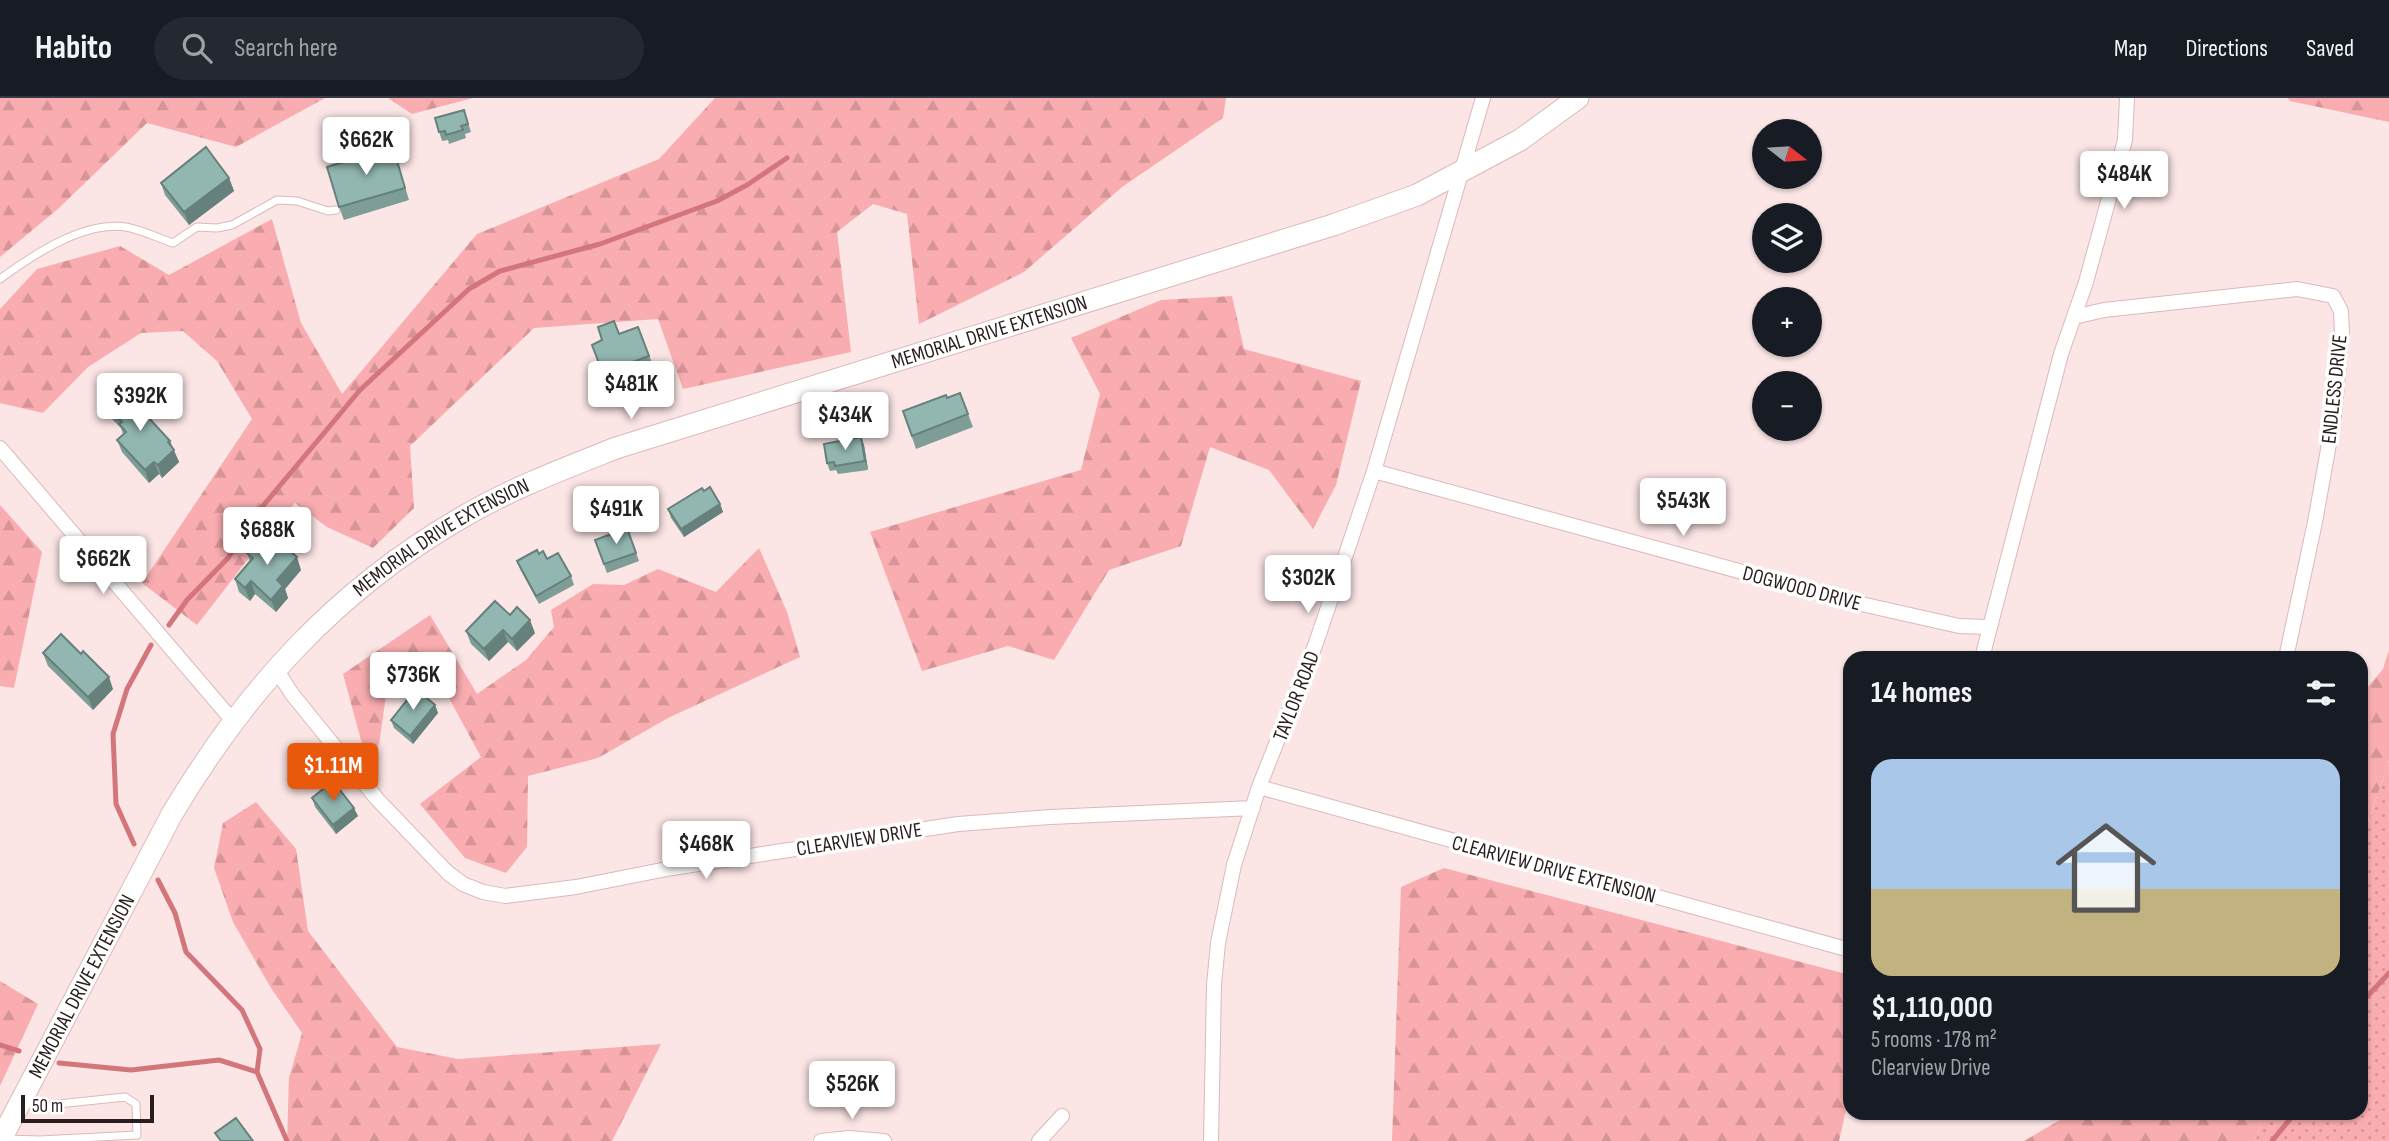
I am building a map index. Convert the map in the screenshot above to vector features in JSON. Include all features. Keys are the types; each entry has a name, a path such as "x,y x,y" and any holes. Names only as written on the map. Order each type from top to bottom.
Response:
{"street":[{"name":"TAYLOR ROAD","path":"1211,1141 1217,943 1234,865 1259,787 1316,643 1374,471 1483,98"},
{"name":"MEMORIAL DRIVE EXTENSION","path":"0,1140 173,814 204,762 233,721 276,669 330,613 401,556 462,517 557,471 616,448 1333,225 1417,195 1520,140 1578,98"},
{"path":"1984,651 2061,354 2086,282 2125,140 2127,98"},
{"name":"ENDLESS DRIVE","path":"2074,317 2104,310 2285,290 2305,289 2333,296 2341,311 2342,333 2334,416 2287,651"},
{"path":"0,448 233,721"},
{"name":"DOGWOOD DRIVE","path":"1374,471 1848,601 1959,626 1989,627"},
{"name":"CLEARVIEW DRIVE","path":"276,669 292,694 377,799 448,873 463,884 483,892 505,896 576,887 698,864 958,824 1253,808"},
{"name":"CLEARVIEW DRIVE EXTENSION","path":"1259,787 1843,948"},
{"path":"1040,1141 1062,1116"},
{"path":"821,1141 849,1138 884,1141"}],"lane":[{"path":"0,279 60,242 107,228 125,227 173,243 197,227 217,228 232,225 277,200 297,201 328,211 336,210"},
{"path":"0,1140 137,1138 136,1104 125,1097 39,1106 20,1102"}],"green space":[{"path":"0,98 325,98 236,147 147,123 59,208 0,257"},
{"path":"388,98 473,98 412,114"},
{"path":"715,98 1226,98 1223,118 1122,187 1024,272 919,324 907,214 873,204 837,232 851,352 683,389 658,319 534,328 410,446 414,508 373,548 327,527 295,503 276,523 197,625 142,583 252,419 217,361 183,331 141,333 88,367 43,413 0,403 0,309 37,269 120,246 169,275 272,219 301,323 342,394 477,234 659,159"},
{"path":"2288,98 2389,98 2389,122 2290,101"},
{"path":"1232,296 1244,349 1361,381 1336,485 1313,529 1269,470 1210,447 1181,546 1109,570 1054,660 1008,646 922,671 870,532 1081,470 1100,394 1071,338 1161,300"},
{"path":"0,505 42,552 14,688 0,686"},
{"path":"759,548 787,612 800,657 668,718 598,758 528,776 527,847 506,873 465,858 420,804 481,757 430,663 386,695 379,745 364,751 343,674 430,615 477,694 526,660 554,627 551,610 593,584 624,585 658,569 716,592"},
{"path":"2389,650 2389,761 2368,822 2368,687 2383,669"},
{"path":"2389,761 2389,1141 2255,1141 2262,1120 2368,1120 2368,822"},
{"path":"256,802 296,849 308,931 397,1047 458,1059 661,1044 612,1141 287,1141 289,1078 302,1033 271,988 233,922 214,868 223,823"},
{"path":"1444,868 1843,973 1844,1120 1839,1141 1392,1141 1401,887"},
{"path":"0,981 38,1004 0,1086"},
{"path":"2060,1120 2262,1120 2255,1141 2024,1141"}],"building":[{"path":"464,110 468,124 461,126 463,130 446,135 445,131 439,132 435,118"},
{"path":"206,147 229,178 184,212 161,183"},
{"path":"393,147 405,188 339,207 327,167"},
{"path":"614,321 619,334 638,327 649,356 602,371 592,345 602,340 598,327"},
{"path":"121,390 170,441 168,442 174,450 158,465 154,462 145,470 117,440 126,432 119,424 122,422 106,404"},
{"path":"960,393 968,414 912,436 903,411 946,395 947,398"},
{"path":"861,437 865,461 835,466 834,462 827,463 824,444"},
{"path":"710,487 720,504 681,529 668,509 702,488 704,491"},
{"path":"627,528 636,553 604,564 595,540"},
{"path":"273,536 297,557 277,580 283,586 271,600 251,581 245,588 235,579 253,558 247,553 258,542 263,547"},
{"path":"537,550 539,554 543,551 547,559 558,553 571,576 536,596 517,561"},
{"path":"495,601 510,615 517,607 530,620 512,639 503,630 484,649 466,631"},
{"path":"61,634 109,677 88,697 43,653"},
{"path":"416,689 435,705 410,736 391,720"},
{"path":"333,781 354,808 333,825 312,798"},
{"path":"236,1118 253,1141 221,1141 215,1133"}],"waterway":[{"path":"169,625 187,600 228,558 257,513 360,390 469,289 500,271 600,244 717,201 787,158"},
{"path":"134,844 116,804 113,734 127,689 151,645"},
{"path":"158,880 175,913 186,952 242,1010 260,1049 257,1072 287,1141"},
{"path":"2368,996 2389,973"},
{"path":"0,1045 19,1051"},
{"path":"59,1063 131,1070 219,1060 257,1072"},
{"path":"2272,1141 2289,1120"}]}
